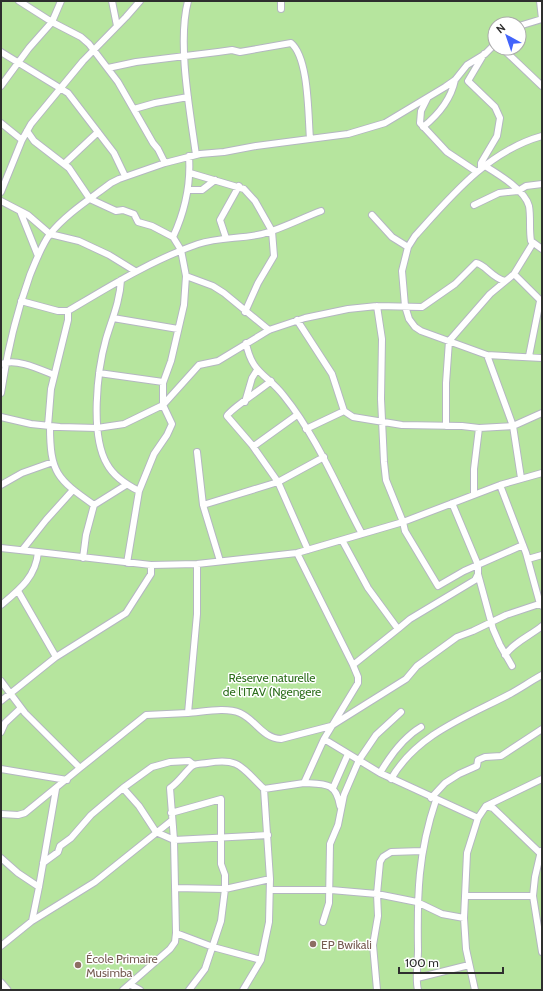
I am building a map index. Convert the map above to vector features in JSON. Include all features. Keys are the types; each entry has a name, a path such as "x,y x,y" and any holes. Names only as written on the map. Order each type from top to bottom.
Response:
{"street":[{"path":"19,1 52,22 81,37 93,50 108,68 163,157 165,163"},
{"path":"1,86 52,22 61,1"},
{"path":"112,1 117,26"},
{"path":"1,192 22,140 27,132 93,50 140,1"},
{"path":"173,237 180,224 188,190 193,156 185,56 186,8 188,1"},
{"path":"281,1 281,9"},
{"path":"527,24 542,19 540,1"},
{"path":"108,68 136,62 232,50 240,52 291,43 297,48 302,62 310,139"},
{"path":"1,52 62,88 72,97 114,153 125,176"},
{"path":"1,393 3,363 21,301 38,256 50,234 90,199 111,184 125,176 193,156 360,132 389,121 427,99 455,80 470,62 485,54"},
{"path":"481,169 481,163 497,136 500,118 495,107 491,105 480,91 468,81 485,54"},
{"path":"510,56 542,86"},
{"path":"423,127 442,109 454,86 455,80"},
{"path":"134,109 155,103 188,97"},
{"path":"427,99 419,120 423,127 447,152 481,169 502,177 518,191 528,204 529,234 533,243 542,249"},
{"path":"1,123 22,140"},
{"path":"27,132 34,141 64,164 77,178 90,199 116,211 124,210 134,214 138,222 152,226 173,237 181,250 186,276 184,305 164,382 164,405 172,424 167,435 154,454 139,491 127,563"},
{"path":"64,164 98,132"},
{"path":"542,136 494,158 481,169 430,220 408,247 402,271 405,306 409,319 415,327 421,331 486,355 529,356 542,358"},
{"path":"190,173 239,186 255,201 272,231 274,256 258,283 245,312"},
{"path":"188,190 202,190 215,180"},
{"path":"474,205 499,193 518,191 526,186 542,184"},
{"path":"226,238 220,220 239,186"},
{"path":"1,201 19,209 50,234 79,241 109,255 135,272"},
{"path":"19,209 38,256"},
{"path":"21,301 58,311 68,311 135,272 181,250 213,240 272,231 321,211"},
{"path":"372,215 392,237 408,247"},
{"path":"446,426 446,383 449,341 490,294 514,274 533,243"},
{"path":"1,416 16,421 49,426 97,428 124,424 164,405 199,365 218,360 269,330 297,320 321,314 377,306 422,307 455,284 476,263 495,277 505,280"},
{"path":"514,274 541,301 529,356"},
{"path":"186,276 213,286 224,293 245,312 269,330"},
{"path":"121,280 120,290 106,339 99,373 97,428 102,454 107,465 126,485 139,491"},
{"path":"377,306 382,332 382,423 386,480 403,522 405,531 438,586 478,565 523,545"},
{"path":"68,311 68,320 54,375 49,426 53,462 64,483 94,506"},
{"path":"113,318 178,329"},
{"path":"297,320 332,374 344,412 359,420 402,426 479,428 513,426 542,412"},
{"path":"246,343 250,362 284,396 324,457 362,534"},
{"path":"486,355 513,426 521,478"},
{"path":"3,363 28,366 54,375"},
{"path":"245,402 247,390 257,370"},
{"path":"99,373 164,382"},
{"path":"270,382 226,416 254,446 278,482 308,550"},
{"path":"306,430 344,412"},
{"path":"254,446 297,415"},
{"path":"474,494 474,469 479,428"},
{"path":"197,452 203,505 220,561"},
{"path":"203,505 278,482 324,457"},
{"path":"1,485 22,473 53,462"},
{"path":"1,548 23,549 83,558 151,565 196,564 297,553 403,522 474,494 521,478 542,473"},
{"path":"83,558 86,535 94,506 126,485"},
{"path":"1,814 18,815 25,813 146,715 228,711 239,712 249,718 266,735 274,739 281,739 331,726 406,679 417,666 446,643 506,614 541,604 528,559 500,485"},
{"path":"23,549 46,520 73,490"},
{"path":"452,503 478,565 478,574 500,645 512,666"},
{"path":"342,540 368,588 398,630"},
{"path":"1,605 18,591 33,573 38,560 38,552"},
{"path":"297,553 358,677 358,683 331,726 304,783"},
{"path":"528,559 542,556"},
{"path":"188,713 193,642 197,614 196,564"},
{"path":"1,701 10,692 56,657 126,613 151,574 151,565"},
{"path":"353,665 410,619 465,587 475,580 478,574"},
{"path":"18,591 56,657"},
{"path":"505,655 513,646 526,639 542,626"},
{"path":"391,779 401,764 417,747 442,729 510,694 542,675"},
{"path":"1,680 21,708 80,768"},
{"path":"1,732 5,723 21,708"},
{"path":"323,922 329,903 330,844 338,826 344,795 359,760 376,735 401,712"},
{"path":"380,773 387,761 401,744 421,727"},
{"path":"418,990 417,902 422,851 433,799 445,783 459,774 478,766 478,760 481,758 501,756 542,729"},
{"path":"324,739 391,779 478,818"},
{"path":"334,788 348,754"},
{"path":"123,990 131,985 170,949 175,942 174,840 171,821 170,788 178,782 194,765 223,760 233,762 243,768 264,789 268,835 270,879 269,922 261,960 243,990"},
{"path":"43,863 58,852 60,846 71,838 91,815 123,788 152,767 170,762 189,761 194,765"},
{"path":"1,769 67,780"},
{"path":"475,990 469,965 464,918 467,853 478,818 486,806 542,780"},
{"path":"264,789 304,783 326,784 334,788 341,810"},
{"path":"123,788 139,806 156,832 174,840 268,835"},
{"path":"32,921 56,789"},
{"path":"171,814 221,799 221,864 225,888 221,921 205,969 189,990"},
{"path":"486,806 493,808 541,852 535,877 533,896 539,923 542,952"},
{"path":"1,946 32,921 94,882 171,821"},
{"path":"377,990 373,945 378,916 377,894 380,862 382,857 391,852 422,851"},
{"path":"1,859 39,887"},
{"path":"535,877 542,876"},
{"path":"175,888 225,888 270,879"},
{"path":"270,890 329,890 377,894 417,902 442,914 464,918"},
{"path":"465,896 533,896"},
{"path":"176,933 212,947 261,960"},
{"path":"417,978 469,965"},
{"path":"1,984 7,990"},
{"path":"131,985 140,990"}],"green space":[{"name":"Réserve naturelle de l'ITAV (Ngengere","path":"1,1 542,1 542,990 1,990"}],"place":[{"name":"EP Bwikali","path":"313,944"},
{"name":"École Primaire Musimba","path":"78,965"}]}
